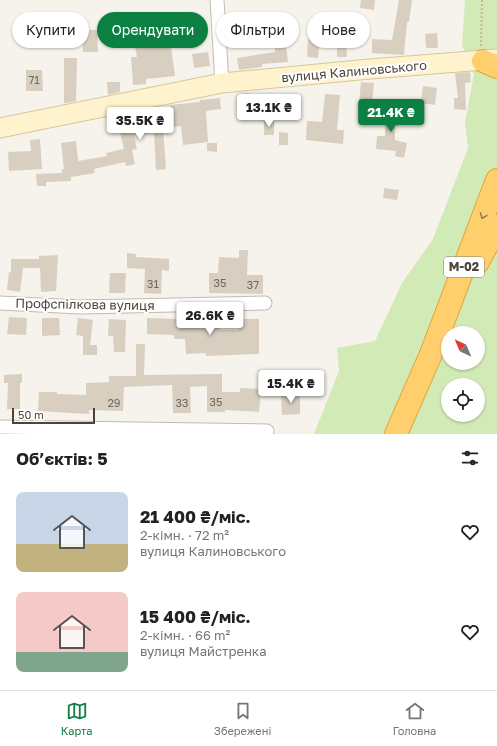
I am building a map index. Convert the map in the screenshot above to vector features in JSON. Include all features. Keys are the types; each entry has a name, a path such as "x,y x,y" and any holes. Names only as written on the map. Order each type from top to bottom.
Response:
{"highway":[{"name":"М-02","path":"396,434 431,354 497,180"},
{"name":"М-02","path":"431,354 497,226"}],"main road":[{"name":"вулиця Калиновського","path":"0,128 222,82 370,69 492,62"}],"street":[{"path":"217,0 222,82"},
{"name":"Профспілкова вулиця","path":"0,303 80,307 265,303"},
{"path":"0,427 267,431"}],"path":[{"path":"482,0 481,46 492,62"}],"green space":[{"path":"465,0 497,0 497,434 314,434 339,371 337,348 375,341 402,283 433,239 468,148 465,122 474,74 462,45"}],"building":[{"path":"361,0 375,0 374,10 360,8"},
{"path":"399,0 412,0 409,22 407,22 404,55 372,53 372,39 392,40"},
{"path":"89,30 97,30 98,52 83,52 83,48 89,48"},
{"path":"437,33 438,48 426,48 425,34"},
{"path":"135,48 171,48 175,76 146,79 146,84 133,85 131,57 137,57"},
{"path":"275,48 286,48 288,62 262,64 262,67 239,70 237,58 275,52"},
{"path":"308,48 319,48 318,58 307,57"},
{"path":"337,48 347,48 347,57 337,57"},
{"path":"208,52 210,66 194,68 192,54"},
{"path":"64,58 77,58 76,101 67,103 64,103"},
{"path":"26,70 42,70 43,91 26,91"},
{"path":"470,72 471,82 465,83 466,110 454,109 454,98 458,98 455,73"},
{"path":"107,82 120,82 120,92 108,95"},
{"path":"361,82 374,83 372,104 359,103"},
{"path":"423,86 437,88 435,105 421,103"},
{"path":"249,93 251,108 239,109 237,95"},
{"path":"325,94 340,95 337,130 344,130 343,144 306,140 307,121 322,122"},
{"path":"220,98 221,109 206,111 208,142 183,145 181,126 163,128 166,169 156,170 154,133 134,135 137,149 132,150 135,164 126,166 125,162 94,169 95,173 71,177 71,181 46,182 46,186 37,186 36,174 62,173 62,169 64,169 61,143 76,141 78,161 107,156 106,153 124,149 119,128 139,123 139,120 148,119 148,121 171,116 170,105"},
{"path":"385,99 394,99 395,140 407,143 404,158 395,156 396,151 376,149 377,136 385,136"},
{"path":"276,101 278,112 269,113 267,102"},
{"path":"264,121 274,121 274,135 264,135"},
{"path":"279,132 288,133 288,145 279,145"},
{"path":"40,139 42,169 9,171 8,152 31,151 30,140"},
{"path":"207,143 217,143 217,152 207,151"},
{"path":"384,188 399,190 397,200 383,198"},
{"path":"239,250 248,250 247,275 263,275 263,294 209,293 209,273 218,273 219,257 239,258"},
{"path":"127,253 136,254 136,257 169,259 169,271 162,270 161,294 144,293 145,269 127,268"},
{"path":"58,255 56,291 41,292 40,268 23,268 20,292 7,290 9,272 11,273 11,259 39,259 39,256"},
{"path":"110,273 126,273 125,293 109,293"},
{"path":"9,317 27,318 26,335 7,334"},
{"path":"42,318 59,318 60,335 42,336"},
{"path":"78,318 93,320 90,345 97,345 97,355 83,355 83,336 76,335"},
{"path":"147,318 206,320 206,318 221,318 220,330 239,330 239,319 259,319 259,354 206,356 206,353 186,354 185,339 174,339 174,335 147,334"},
{"path":"109,319 126,320 125,352 114,352 113,336 108,336"},
{"path":"136,344 145,344 144,375 222,374 222,392 240,392 240,388 261,389 259,412 225,410 225,412 207,412 207,386 190,387 191,413 173,413 172,385 124,387 123,411 89,410 89,414 38,411 39,392 86,395 86,383 109,382 109,376 136,376"},
{"path":"258,370 270,370 270,381 258,381"},
{"path":"22,374 22,383 20,383 20,409 7,409 8,383 4,383 4,375"},
{"path":"300,394 300,414 282,415 281,395"}]}
